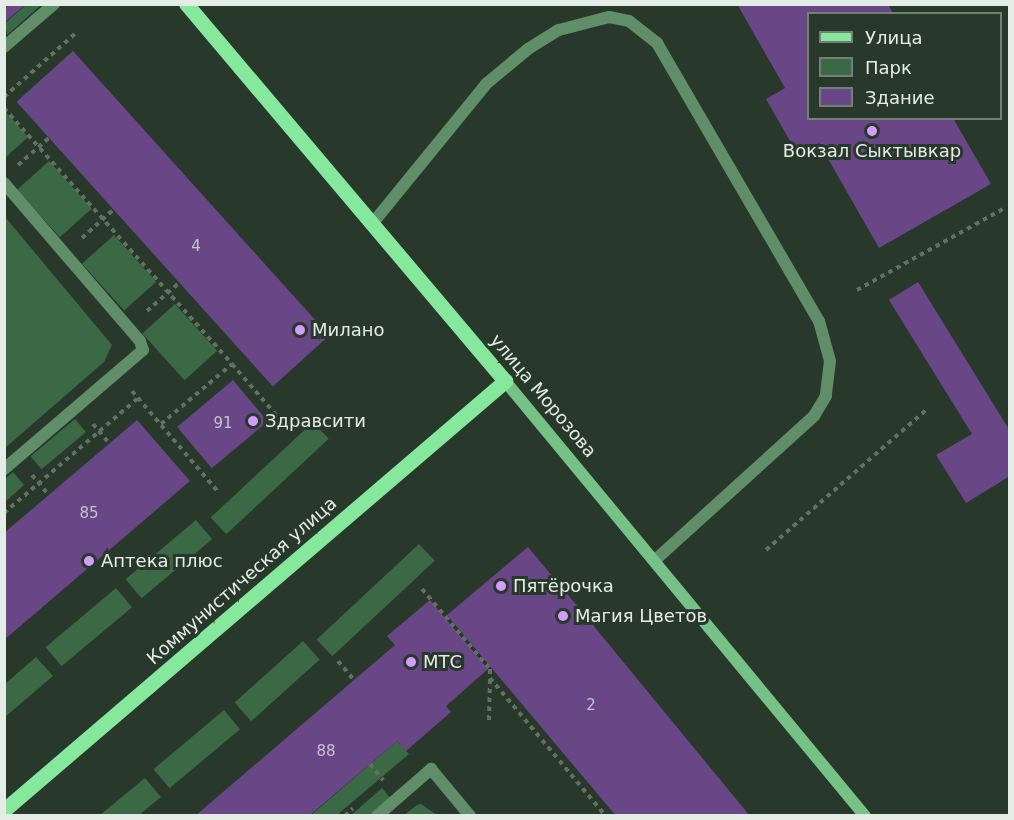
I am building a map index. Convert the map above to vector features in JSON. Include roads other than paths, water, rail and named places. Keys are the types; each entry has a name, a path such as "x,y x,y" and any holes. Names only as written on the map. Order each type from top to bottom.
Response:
{"main road":[{"name":"улица Морозова","path":"186,4 655,560 865,815"},
{"name":"Коммунистическая улица","path":"4,810 505,381"}],"lane":[{"path":"4,47 54,4"},
{"path":"372,224 486,84 528,49 559,30 609,17 629,21 657,43 819,321 830,361 826,396 814,416 655,560"},
{"path":"4,183 128,327 143,350 4,469"},
{"path":"377,816 431,769 470,816"}],"place":[{"name":"Вокзал Сыктывкар","path":"872,131"},
{"name":"Милано","path":"300,330"},
{"name":"Здравсити","path":"253,421"},
{"name":"Аптека плюс","path":"89,561"},
{"name":"Пятёрочка","path":"501,586"},
{"name":"Магия Цветов","path":"563,616"},
{"name":"МТС","path":"411,662"}]}
